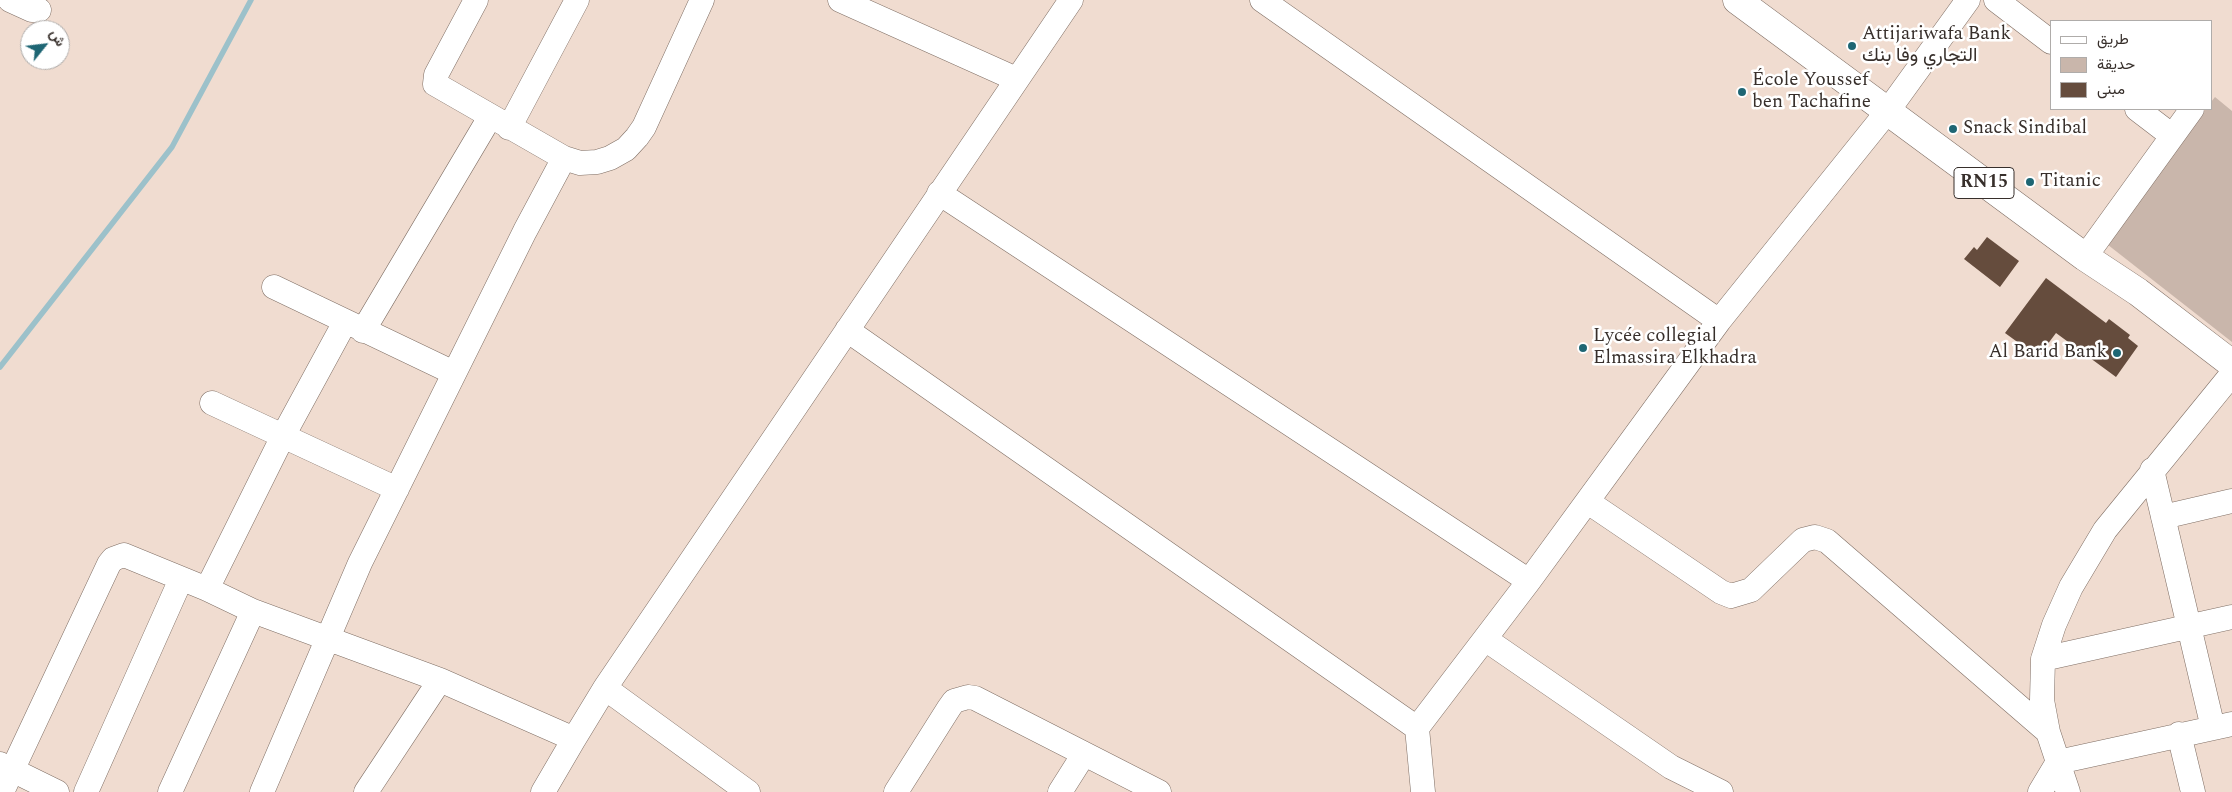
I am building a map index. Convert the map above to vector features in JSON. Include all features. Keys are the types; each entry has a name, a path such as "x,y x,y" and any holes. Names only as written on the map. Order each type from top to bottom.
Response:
{"main road":[{"name":"RN15","path":"1737,0 1886,112 2085,257 2138,292 2232,364"}],"street":[{"path":"10,0 32,10 39,10"},
{"path":"476,0 435,81 438,87 564,158 580,163 597,162 610,158 626,149 637,137 644,127 702,0"},
{"path":"207,589 283,436 354,326 499,122 577,0"},
{"path":"840,0 1016,79"},
{"path":"543,792 605,688 1071,0"},
{"path":"1262,0 1719,321"},
{"path":"1423,792 1417,728 1588,502 1719,321 1886,112 1968,0"},
{"path":"1996,0 2050,41"},
{"path":"2139,110 2171,135"},
{"path":"2085,257 2171,135 2191,110"},
{"path":"262,792 360,564 525,231 564,158"},
{"path":"939,193 1529,581"},
{"path":"274,287 454,373"},
{"path":"847,330 1417,728"},
{"path":"2068,792 2048,732 2042,700 2043,659 2057,617 2085,562 2105,530 2232,374"},
{"path":"212,403 397,489"},
{"path":"2040,792 2058,762 2222,726 2188,628 2152,470"},
{"path":"2163,517 2232,501"},
{"path":"1588,502 1721,592 1731,596 1751,590 1803,540 1815,537 1827,541 2048,732"},
{"path":"2,792 6,767 108,564 118,556 130,556 254,611 440,680 574,739"},
{"path":"86,792 181,579"},
{"path":"170,792 254,611"},
{"path":"2043,659 2232,617"},
{"path":"1484,639 1671,767 1721,792"},
{"path":"366,792 440,680"},
{"path":"605,688 748,792"},
{"path":"896,792 948,708 954,701 960,698 975,698 1158,792"},
{"path":"2180,734 2193,792"},
{"path":"1060,792 1084,754"},
{"path":"6,767 58,792"}],"green space":[{"path":"2215,97 2232,111 2232,342 2103,241 2205,110 2212,110 2212,101"}],"building":[{"path":"1987,237 2019,261 2000,287 1964,259 1974,247 1977,250"},
{"path":"2046,278 2106,323 2109,319 2130,335 2128,338 2138,346 2116,377 2056,333 2038,357 2005,333"}],"waterway":[{"path":"0,367 172,147 251,0"}],"place":[{"name":"Attijariwafa Bank التجاري وفا بنك","path":"1852,46"},
{"name":"École Youssef ben Tachafine","path":"1742,92"},
{"name":"Snack Sindibal","path":"1953,129"},
{"name":"Titanic","path":"2030,182"},
{"name":"Lycée collegial Elmassira Elkhadra","path":"1583,348"},
{"name":"Al Barid Bank","path":"2117,353"}]}
